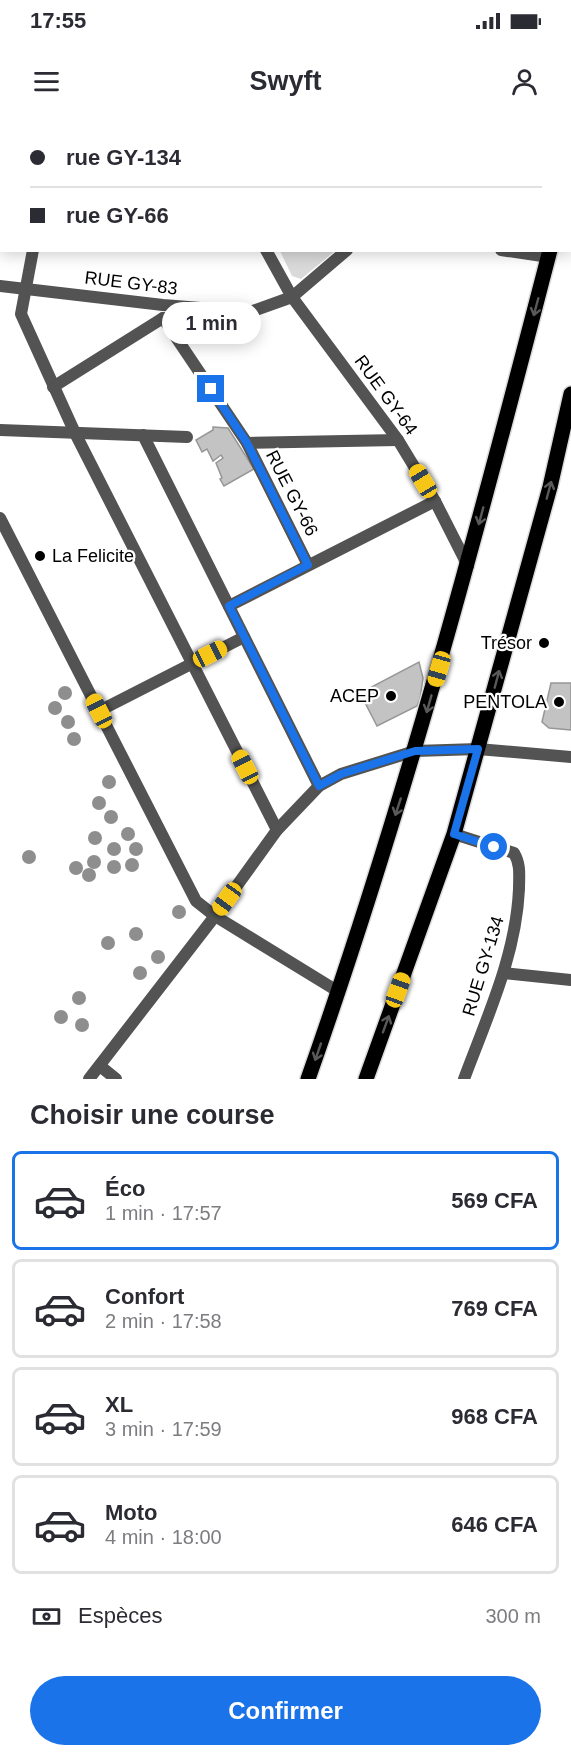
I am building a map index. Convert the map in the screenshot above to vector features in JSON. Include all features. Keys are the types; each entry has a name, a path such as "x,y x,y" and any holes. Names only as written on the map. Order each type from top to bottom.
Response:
{"main road":[{"path":"308,1079 339,992 415,751 468,566 550,254"},
{"path":"366,1079 454,834 550,487 571,393"}],"street":[{"path":"33,252 21,314 75,433 277,830"},
{"name":"RUE GY-64","path":"267,252 292,297 398,440 435,501 468,566"},
{"path":"292,297 345,252"},
{"path":"526,252 550,254"},
{"name":"RUE GY-83","path":"0,286 163,311 250,312 292,297"},
{"path":"53,387 163,311"},
{"name":"RUE GY-66","path":"163,311 247,443 308,565"},
{"path":"0,430 186,437"},
{"path":"143,435 319,786"},
{"path":"247,443 398,440"},
{"path":"229,606 435,501"},
{"path":"0,518 196,901 215,916 339,992"},
{"path":"99,711 244,637"},
{"path":"89,1079 215,916 277,830 319,786 341,774 415,751 478,749 571,757"},
{"name":"RUE GY-134","path":"454,834 514,853 520,867 518,919 504,973 464,1079"},
{"path":"504,973 571,980"},
{"path":"100,1066 116,1079"}],"shaded area":[{"path":"280,252 334,252 301,279 292,276"}],"building":[{"path":"213,427 228,428 254,469 224,486 216,463 223,458 221,455 213,461 207,449 202,452 196,440 213,430"},
{"name":"ACEP","path":"419,662 423,678 417,706 377,726 360,693"},
{"name":"PENTOLA","path":"551,683 571,683 571,730 549,728 542,722"}],"place":[{"name":"La Felicite","path":"40,556"},
{"name":"Trésor","path":"544,643"},
{"name":"ACEP","path":"391,696"},
{"name":"PENTOLA","path":"559,702"}],"route":[{"path":"211,389 247,443 308,565 229,606 319,786 341,774 415,751 478,749 454,834 494,847"}]}
